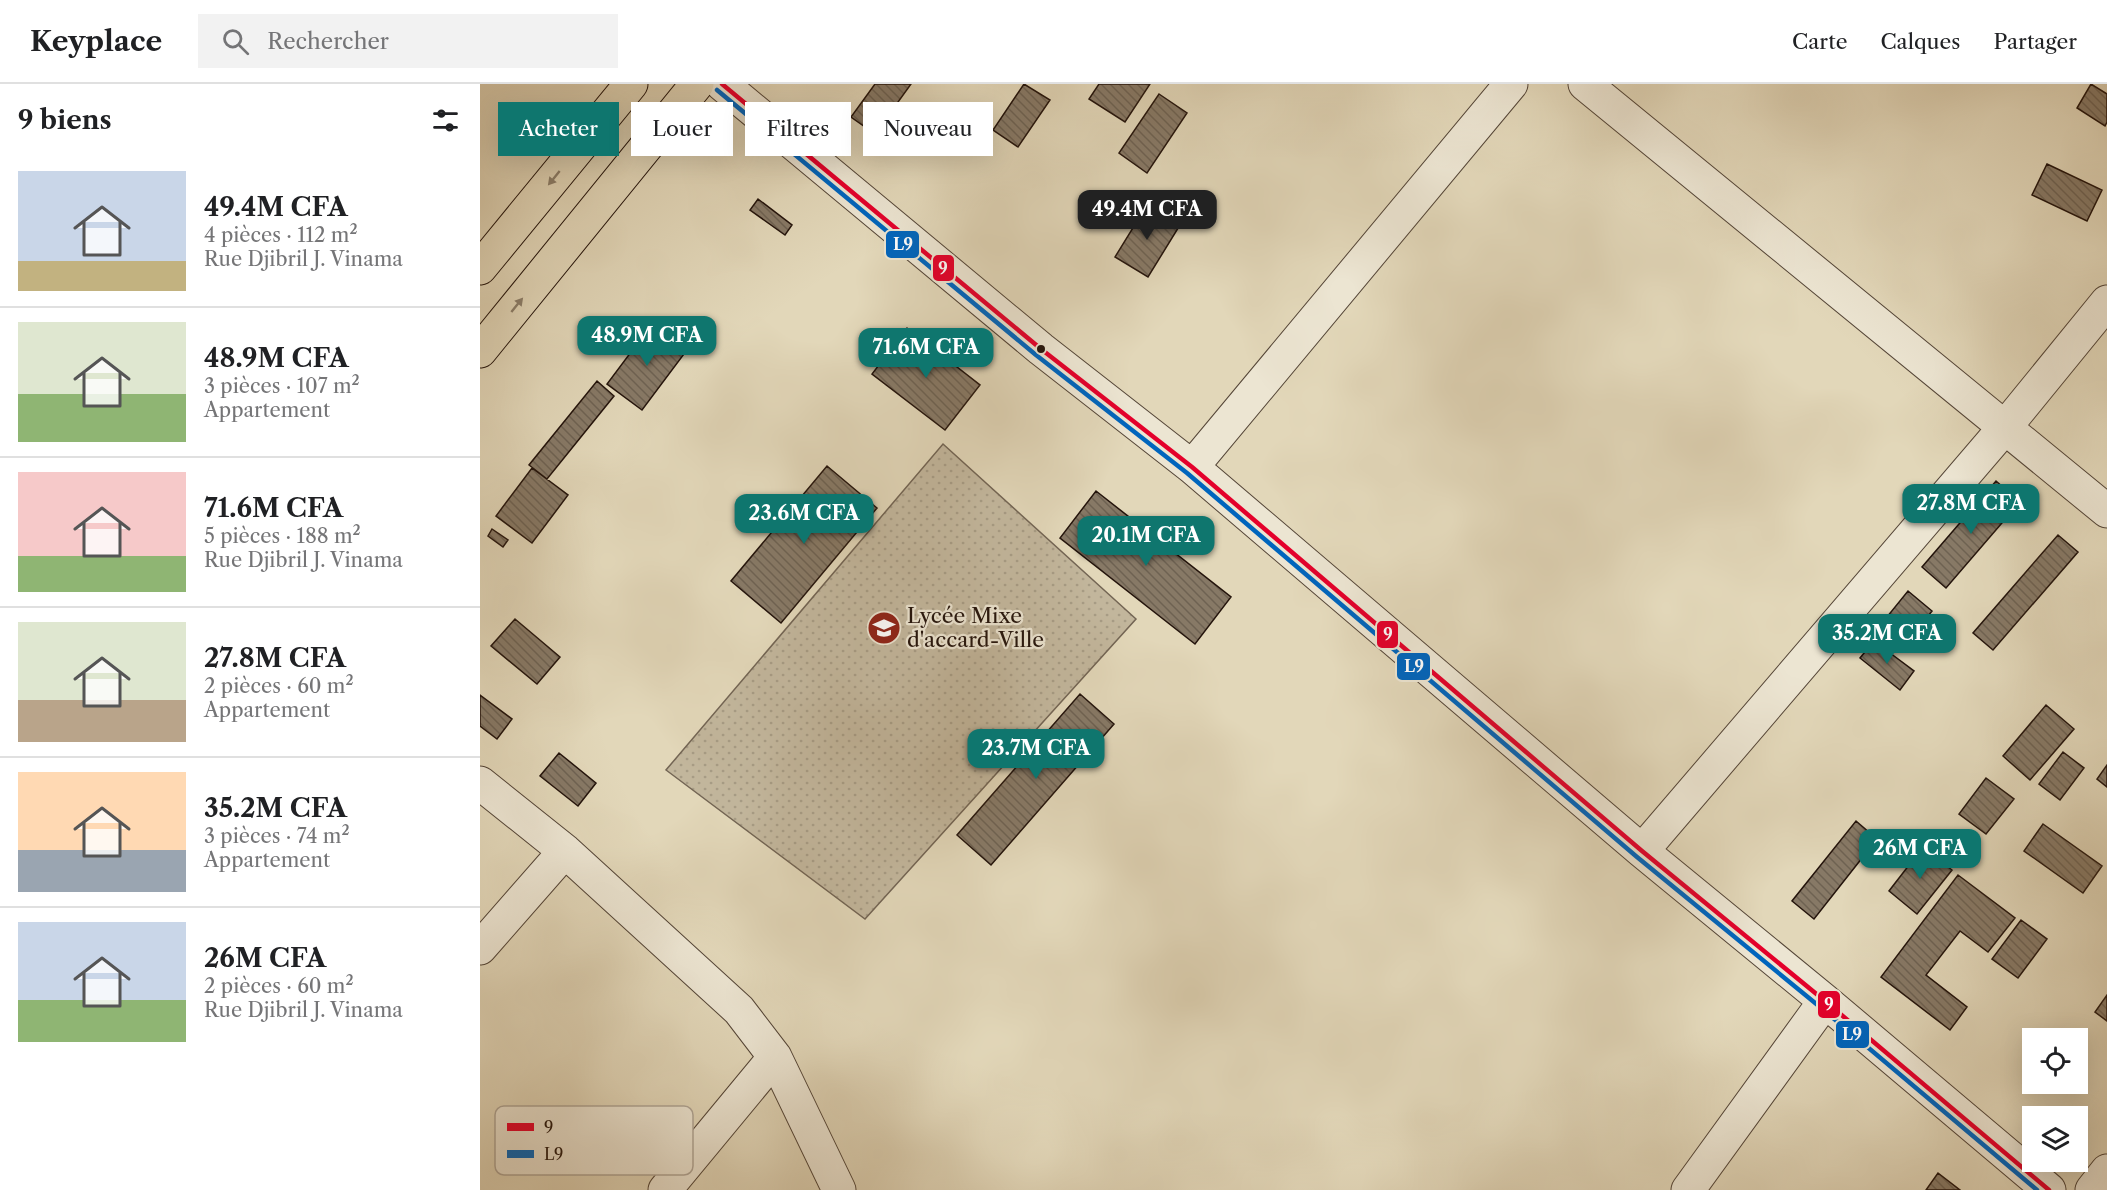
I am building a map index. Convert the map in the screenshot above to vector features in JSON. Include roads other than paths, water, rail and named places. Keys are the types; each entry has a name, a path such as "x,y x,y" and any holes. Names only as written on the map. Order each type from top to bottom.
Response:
{"main road":[{"path":"480,268 630,84"},
{"path":"480,351 697,84"}],"street":[{"path":"722,84 1041,349 1192,466 1642,851 1826,1001 2049,1190"},
{"path":"1192,466 1511,84"},
{"path":"1585,84 2006,426 2107,511"},
{"path":"1642,851 2006,426 2107,302"},
{"path":"480,783 565,851 739,1010 775,1058 839,1190"},
{"path":"480,948 565,851"},
{"path":"1688,1190 1826,1001"},
{"path":"693,1156 775,1058"},
{"path":"2092,1190 2107,1171"},
{"path":"665,1190 678,1175"}],"place":[{"name":"Lycée Mixe d'accard-Ville","path":"884,628"}]}
